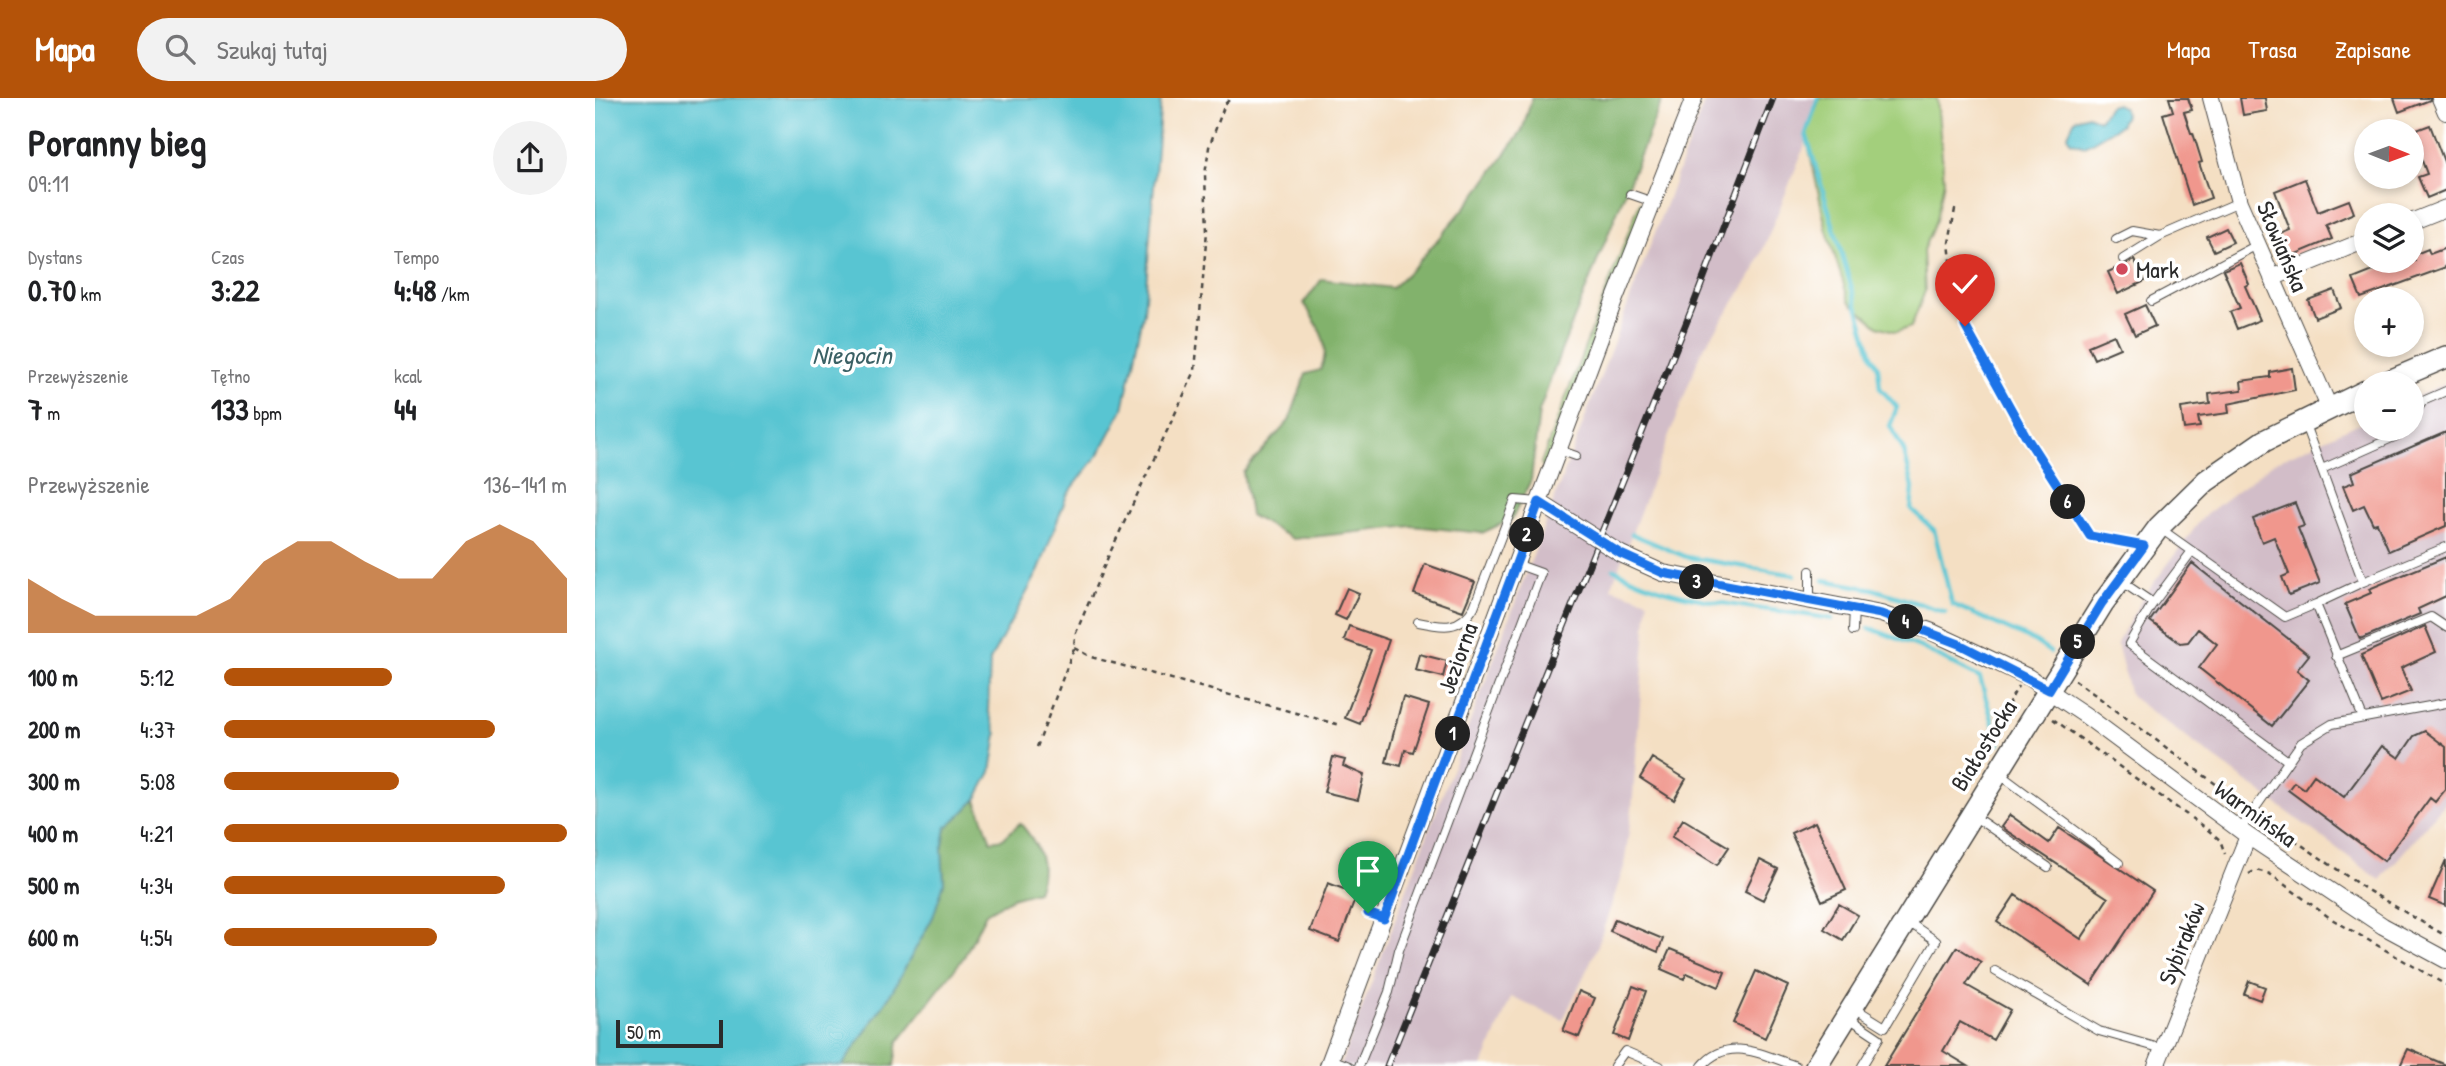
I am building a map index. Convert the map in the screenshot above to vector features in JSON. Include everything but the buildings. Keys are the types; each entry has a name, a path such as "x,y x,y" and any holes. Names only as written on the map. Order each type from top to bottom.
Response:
{"street":[{"name":"Jeziorna","path":"1329,1062 1376,916 1395,890 1539,502 1694,98"},
{"name":"Słowiańska","path":"2211,98 2239,202 2329,407"},
{"path":"2440,98 2446,112"},
{"path":"2424,217 2446,208"},
{"path":"2272,278 2354,245"},
{"path":"2414,371 2446,358"},
{"name":"Białostocka","path":"1822,1064 1849,1012 1996,771 2119,580 2159,527 2185,500 2228,465 2303,420 2354,396"},
{"path":"1539,502 1621,554 1663,573 1705,583 1854,607 1930,631 2049,690"},
{"name":"Warmińska","path":"2049,690 2244,833 2383,926 2446,960"},
{"name":"Sybiraków","path":"2156,1066 2244,833"}],"lane":[{"path":"1630,194 1653,202"},
{"path":"2123,259 2160,236 2239,202"},
{"path":"2116,239 2132,231 2160,236"},
{"path":"2151,301 2257,245"},
{"path":"2424,401 2446,391"},
{"path":"2303,420 2363,582"},
{"path":"2322,469 2385,441"},
{"path":"1559,450 1576,456"},
{"path":"1418,622 1444,627 1463,622 1474,607 1515,500 1539,502"},
{"path":"2159,527 2285,617 2446,547"},
{"path":"2192,551 2153,603 2129,644 2288,761"},
{"path":"1359,1066 1389,992 1399,950 1541,573 1516,564"},
{"path":"1810,571 1810,599"},
{"path":"2119,580 2153,603"},
{"path":"2316,604 2363,718"},
{"path":"1853,631 1854,607"},
{"path":"2336,656 2431,617 2446,628"},
{"path":"2244,833 2253,811 2301,743 2332,723 2446,703"},
{"path":"1996,771 2119,863"},
{"path":"1970,813 2048,867"},
{"path":"1378,884 1395,890"},
{"path":"1849,1012 1885,1027 1936,941 1905,920"},
{"path":"1994,971 2099,1031 2163,1049"},
{"path":"1849,1012 1879,1038 1862,1066"},
{"path":"1702,1066 1717,1053 1734,1047 1795,1066"},
{"path":"1614,1066 1625,1051 1660,1066"},
{"path":"1329,1062 1349,1066"}],"path":[{"path":"1037,747 1074,649 1076,635 1108,557 1195,371 1207,231 1205,175 1209,147 1225,104 1231,98"},
{"path":"1955,209 1949,243 1955,295 1965,326 2027,438 2090,536 2144,546"},
{"path":"1074,649 1091,657 1340,725"},
{"path":"2073,676 2091,693 2253,811 2367,890 2446,936"},
{"path":"2015,721 2009,702 2021,681"},
{"path":"2073,732 2208,830"},
{"path":"2279,881 2330,918 2446,985"}],"shaded area":[{"path":"1706,98 1824,98 1754,272 1701,352 1611,588 1648,600 1632,809 1624,867 1597,948 1563,1020 1511,997 1483,1066 1340,1066"},
{"path":"2446,383 2446,802 2380,880 2130,696 2117,643 2144,596 2203,517 2273,463 2354,426 2354,441 2424,441 2424,393"}],"green space":[{"path":"1532,98 1663,98 1559,356 1539,412 1531,480 1512,519 1482,533 1412,526 1293,539 1250,515 1243,472 1289,421 1306,374 1320,370 1324,361 1322,335 1304,303 1322,279 1392,288 1415,266 1474,197 1522,131"},
{"path":"1820,98 1937,98 1944,181 1936,220 1923,250 1925,291 1911,327 1896,332 1878,326 1849,301 1826,228 1806,134"},
{"path":"1640,202 1645,206 1544,470 1541,463"},
{"path":"976,800 991,841 1003,839 1020,823 1032,839 1040,855 1042,872 1037,891 1012,898 986,913 964,957 898,1042 894,1066 842,1066 890,995 944,883 942,850 946,828"}],"water":[{"name":"Niegocin","path":"595,98 1161,98 1144,311 1123,409 1099,454 1067,495 1039,570 990,660 988,710 997,734 991,772 976,800 946,828 942,850 944,883 933,917 890,995 842,1066 595,1066"},
{"path":"2116,104 2123,108 2125,115 2120,125 2085,146 2070,141 2068,134 2075,119 2088,115 2099,120 2109,106"}],"waterway":[{"path":"1818,98 1806,134 1872,356 1878,367 1880,388 1897,407 1890,426 1904,451 1913,488 1911,509 1934,530 1952,604 2034,641 2050,652"},
{"path":"1632,534 1686,557 1795,575"},
{"path":"1614,569 1666,591 1693,598 1832,619"},
{"path":"1824,580 1873,589 1945,612"},
{"path":"1869,628 1920,647 1980,678 1999,744"}],"railway":[{"path":"1387,1066 1691,311 1773,98"}],"place":[{"name":"Mark","path":"2122,269"}],"route":[{"path":"1368,913 1384,919 1539,502 1621,554 1663,573 1705,583 1834,603 1881,614 1959,644 2049,690 2102,603 2144,546 2129,541 2101,540 2090,536 2027,438 2007,397 1965,326"}]}
